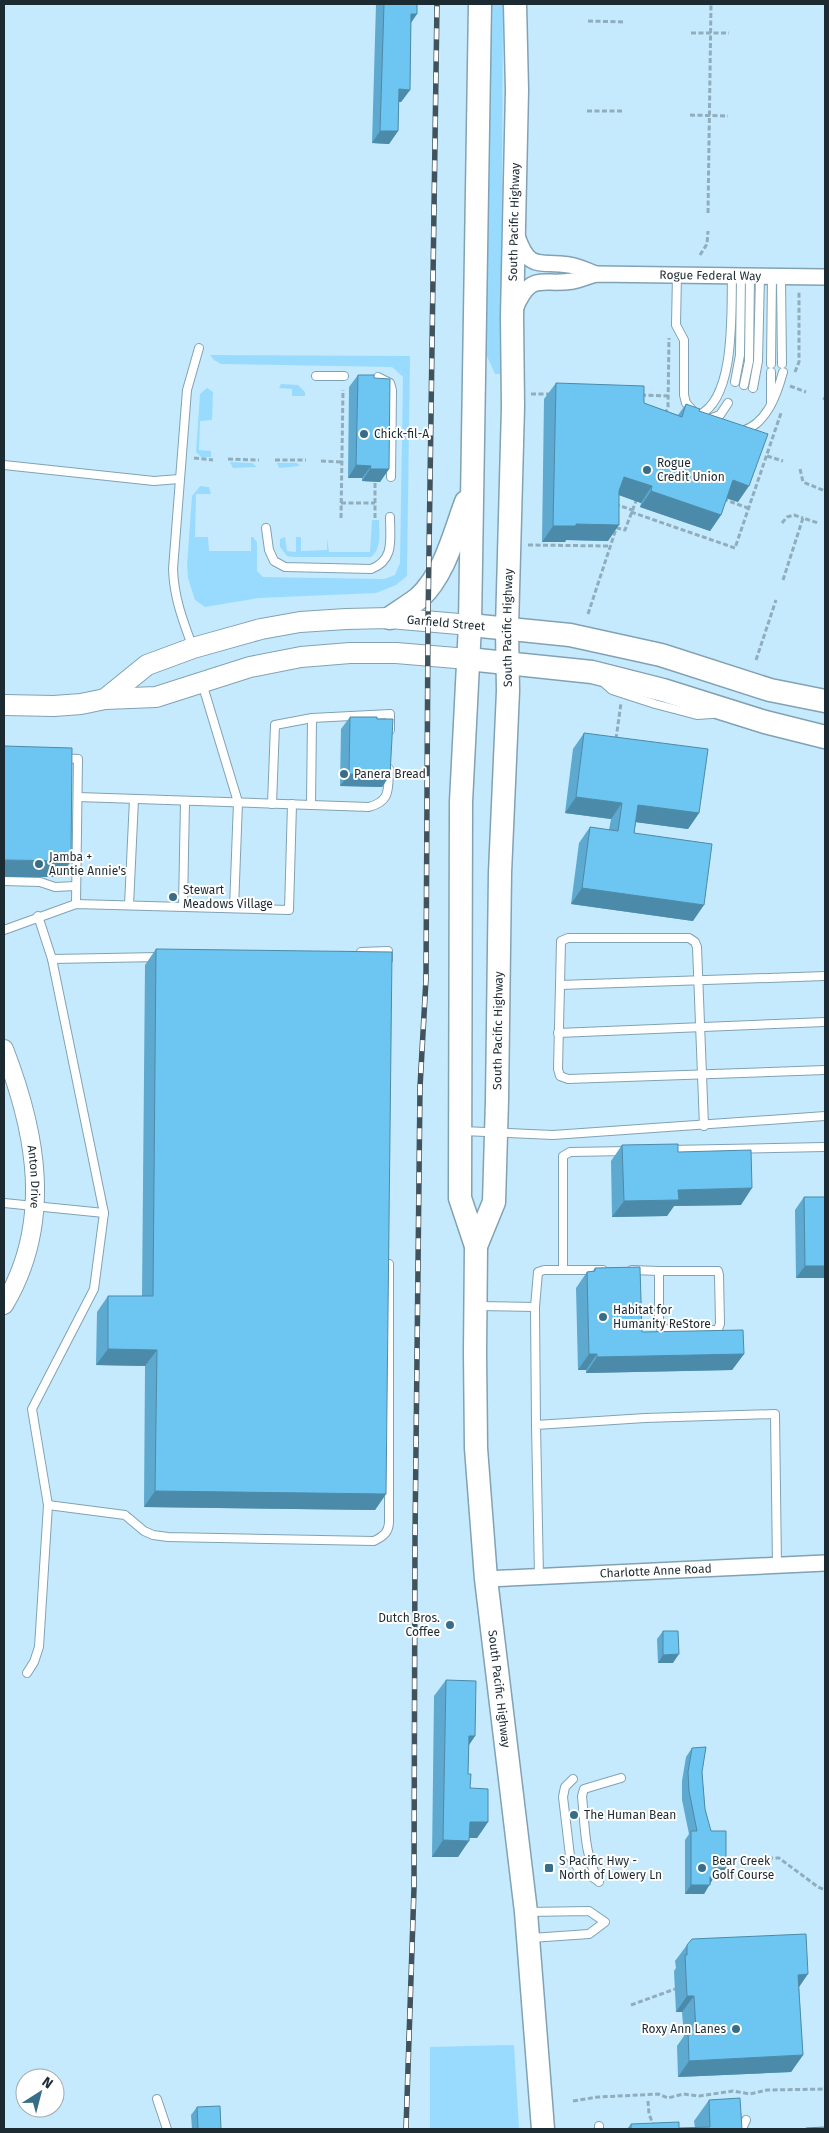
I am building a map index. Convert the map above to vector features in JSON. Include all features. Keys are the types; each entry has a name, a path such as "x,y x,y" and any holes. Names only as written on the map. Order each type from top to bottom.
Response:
{"main road":[{"name":"South Pacific Highway","path":"480,4 470,625 461,802 460,1198 476,1246 476,1448 486,1579 529,1938 543,2129"},
{"name":"South Pacific Highway","path":"476,1246 494,1202 500,873 509,662 507,628 513,407 512,316 517,90 515,4"},
{"path":"390,618 419,597 440,569 473,482"},
{"name":"Garfield Street","path":"105,699 147,665 193,648 262,629 300,622 390,618 570,635 661,655 770,690 825,701"},
{"name":"Garfield Street","path":"4,705 54,706 81,704 105,699 156,697 250,667 301,657 350,653 396,653 509,662 592,672 663,690 731,712 825,737"}],"street":[{"name":"Rogue Federal Way","path":"514,227 523,253 533,262 570,265 596,274"},
{"name":"Rogue Federal Way","path":"512,316 520,296 532,284 546,281 572,281 596,274 825,277"},
{"name":"Anton Drive","path":"4,1049 30,1128 34,1167 34,1206 31,1238 12,1290 4,1305"},
{"name":"Charlotte Anne Road","path":"486,1579 825,1563"}],"lane":[{"path":"677,274 676,325 684,340 684,395 686,403 699,415 724,425"},
{"path":"699,415 708,411 714,401 726,371 756,276"},
{"path":"756,276 771,368 771,404"},
{"path":"742,431 755,425 764,416 779,388 783,368 756,276"},
{"path":"735,382 756,276"},
{"path":"744,385 749,361 756,276"},
{"path":"753,388 758,362 756,276"},
{"path":"193,648 179,610 172,569 187,390 199,348"},
{"path":"316,376 344,376"},
{"path":"378,377 390,383 392,390 391,477"},
{"path":"709,419 720,415 728,403"},
{"path":"4,465 154,481 179,479"},
{"path":"266,528 269,550 274,561 285,567 370,569 380,565 387,558 390,517"},
{"path":"202,682 238,802 234,908"},
{"path":"272,804 275,725 312,718 390,714 389,741"},
{"path":"311,805 312,718"},
{"path":"50,758 78,758 76,904"},
{"path":"78,797 369,807 380,804 385,799 388,786 389,759"},
{"path":"130,905 134,799"},
{"path":"183,906 185,801"},
{"path":"4,930 38,916 76,904 289,910 292,804"},
{"path":"4,881 40,882 55,887 76,886"},
{"path":"28,1673 39,1647 48,1504 32,1409 94,1290 104,1214 52,959 38,916"},
{"path":"704,1126 702,1075 700,1026 697,980 697,947 695,942 689,938 568,938 561,940 558,1068 560,1076 568,1080 702,1075 825,1070"},
{"path":"348,952 388,951 388,971"},
{"path":"52,959 170,956"},
{"path":"560,985 825,976"},
{"path":"558,1033 825,1022"},
{"path":"460,1131 553,1135 704,1126 825,1116"},
{"path":"659,1150 825,1147"},
{"path":"563,1270 563,1156 570,1152 639,1151"},
{"path":"4,1203 104,1214"},
{"path":"48,1504 125,1515 144,1531 152,1535 168,1537 374,1541 384,1537 389,1528 388,1251"},
{"path":"539,1576 535,1307 538,1272 544,1270 614,1270"},
{"path":"623,1270 718,1272 720,1324 718,1328 714,1330 661,1329 659,1324 659,1271"},
{"path":"475,1306 535,1307"},
{"path":"536,1425 645,1418 775,1414 777,1566"},
{"path":"572,1779 565,1787 563,1797 570,1856 578,1868 599,1882 588,1855 582,1796 584,1789 621,1778"},
{"path":"526,1912 589,1911 605,1922 589,1934 529,1938"},
{"path":"157,2099 167,2129"},
{"path":"742,2129 746,2120"}],"path":[{"path":"708,213 711,4"},
{"path":"588,21 625,22"},
{"path":"691,33 729,33"},
{"path":"587,111 624,111"},
{"path":"690,115 728,116"},
{"path":"700,255 707,244 708,231"},
{"path":"787,395 799,362 799,292"},
{"path":"662,422 668,407 668,333"},
{"path":"790,386 806,392"},
{"path":"341,518 343,390"},
{"path":"530,394 560,394"},
{"path":"639,395 668,396"},
{"path":"610,502 735,548 756,479 781,412"},
{"path":"766,456 782,461"},
{"path":"194,458 213,460"},
{"path":"228,459 259,460"},
{"path":"275,460 306,460"},
{"path":"321,461 341,462"},
{"path":"800,469 803,482 825,491"},
{"path":"375,483 375,518"},
{"path":"721,498 748,508"},
{"path":"588,614 616,529 625,530 636,501"},
{"path":"341,502 375,503"},
{"path":"782,523 787,517 794,514 818,523"},
{"path":"783,580 804,518"},
{"path":"528,545 610,546"},
{"path":"756,660 776,600"},
{"path":"615,744 621,700"},
{"path":"720,1859 779,1858 825,1890"},
{"path":"631,2005 675,1989"},
{"path":"573,2101 598,2096 658,2094 668,2098 683,2094 709,2095 733,2091 750,2094 767,2090 825,2089"},
{"path":"709,2095 710,2103"},
{"path":"648,2101 649,2114 655,2129"}],"shaded area":[{"path":"490,4 503,4 501,374 495,374 485,352"},
{"path":"210,355 410,356 407,576 396,585 376,593 259,598 205,607 195,600 188,578 187,565 192,496 200,486 209,487 211,494 196,494 195,537 208,537 209,551 251,551 251,537 253,537 257,542 257,571 263,577 384,579 395,575 400,563 403,377 392,367 221,364"},
{"path":"281,384 298,385 305,392 305,396 292,396 292,389 279,388"},
{"path":"207,388 213,392 212,420 200,421 199,450 211,451 211,457 201,457 196,452 200,394"},
{"path":"230,462 252,463 257,467 233,468"},
{"path":"277,463 297,463 300,466 279,468"},
{"path":"372,520 379,520 379,535 377,550 371,557 293,557 287,556 280,547 280,539 285,537 287,551 296,552 296,537 301,537 301,551 327,550 327,538 329,552 370,552"},
{"path":"514,2045 519,2129 430,2129 430,2047"}],"building":[{"path":"384,4 417,4 417,14 411,14 410,90 399,89 398,131 380,131"},
{"name":"Chick-fil-A","path":"358,375 374,375 374,378 390,379 389,469 370,469 371,466 356,465"},
{"name":"Rogue Credit Union","path":"556,383 644,386 644,403 682,417 686,404 700,409 699,411 768,434 749,486 733,480 721,515 651,491 652,486 624,477 619,491 619,525 576,524 576,526 553,526"},
{"path":"350,717 393,719 390,775 349,774"},
{"path":"584,733 708,749 699,813 638,805 634,833 712,844 704,905 582,888 590,827 618,831 622,803 576,797"},
{"path":"4,746 72,748 71,861 4,860"},
{"path":"156,949 392,952 386,1494 155,1491 157,1350 108,1349 108,1296 153,1296"},
{"path":"678,1144 678,1152 751,1150 752,1188 678,1190 679,1200 624,1201 622,1145"},
{"path":"804,1197 825,1197 825,1266 805,1266"},
{"path":"640,1267 642,1332 743,1330 744,1354 597,1357 597,1354 589,1354 587,1272 595,1271 595,1268"},
{"path":"663,1631 678,1631 679,1654 663,1655"},
{"path":"446,1680 476,1681 475,1736 469,1736 468,1774 471,1774 470,1788 488,1789 488,1822 470,1822 469,1841 443,1840"},
{"path":"706,1747 702,1772 705,1809 711,1831 726,1831 726,1868 714,1868 714,1877 710,1877 710,1885 691,1885 691,1831 697,1831 689,1791 688,1772 692,1748"},
{"name":"Roxy Ann Lanes","path":"806,1934 808,1974 798,1975 803,2055 689,2061 688,2030 696,2030 694,1996 687,1996 685,1955 687,1955 687,1945 692,1939"},
{"path":"740,2098 742,2129 631,2129 631,2124 679,2122 679,2128 710,2127 709,2100"},
{"path":"220,2106 221,2129 198,2129 197,2107"},
{"path":"825,2127 825,2129 806,2128"}],"railway":[{"path":"406,2129 414,1888 415,1538 420,1087 426,979 428,621 437,4"}],"place":[{"name":"Chick-fil-A","path":"364,434"},
{"name":"Rogue Credit Union","path":"647,470"},
{"name":"Panera Bread","path":"344,774"},
{"name":"Jamba + Auntie Annie's","path":"39,864"},
{"name":"Stewart Meadows Village","path":"173,897"},
{"name":"Habitat for Humanity ReStore","path":"603,1317"},
{"name":"Dutch Bros. Coffee","path":"450,1625"},
{"name":"The Human Bean","path":"574,1815"},
{"name":"S Pacific Hwy - North of Lowery Ln","path":"549,1868"},
{"name":"Bear Creek Golf Course","path":"702,1868"},
{"name":"Roxy Ann Lanes","path":"736,2029"}]}
